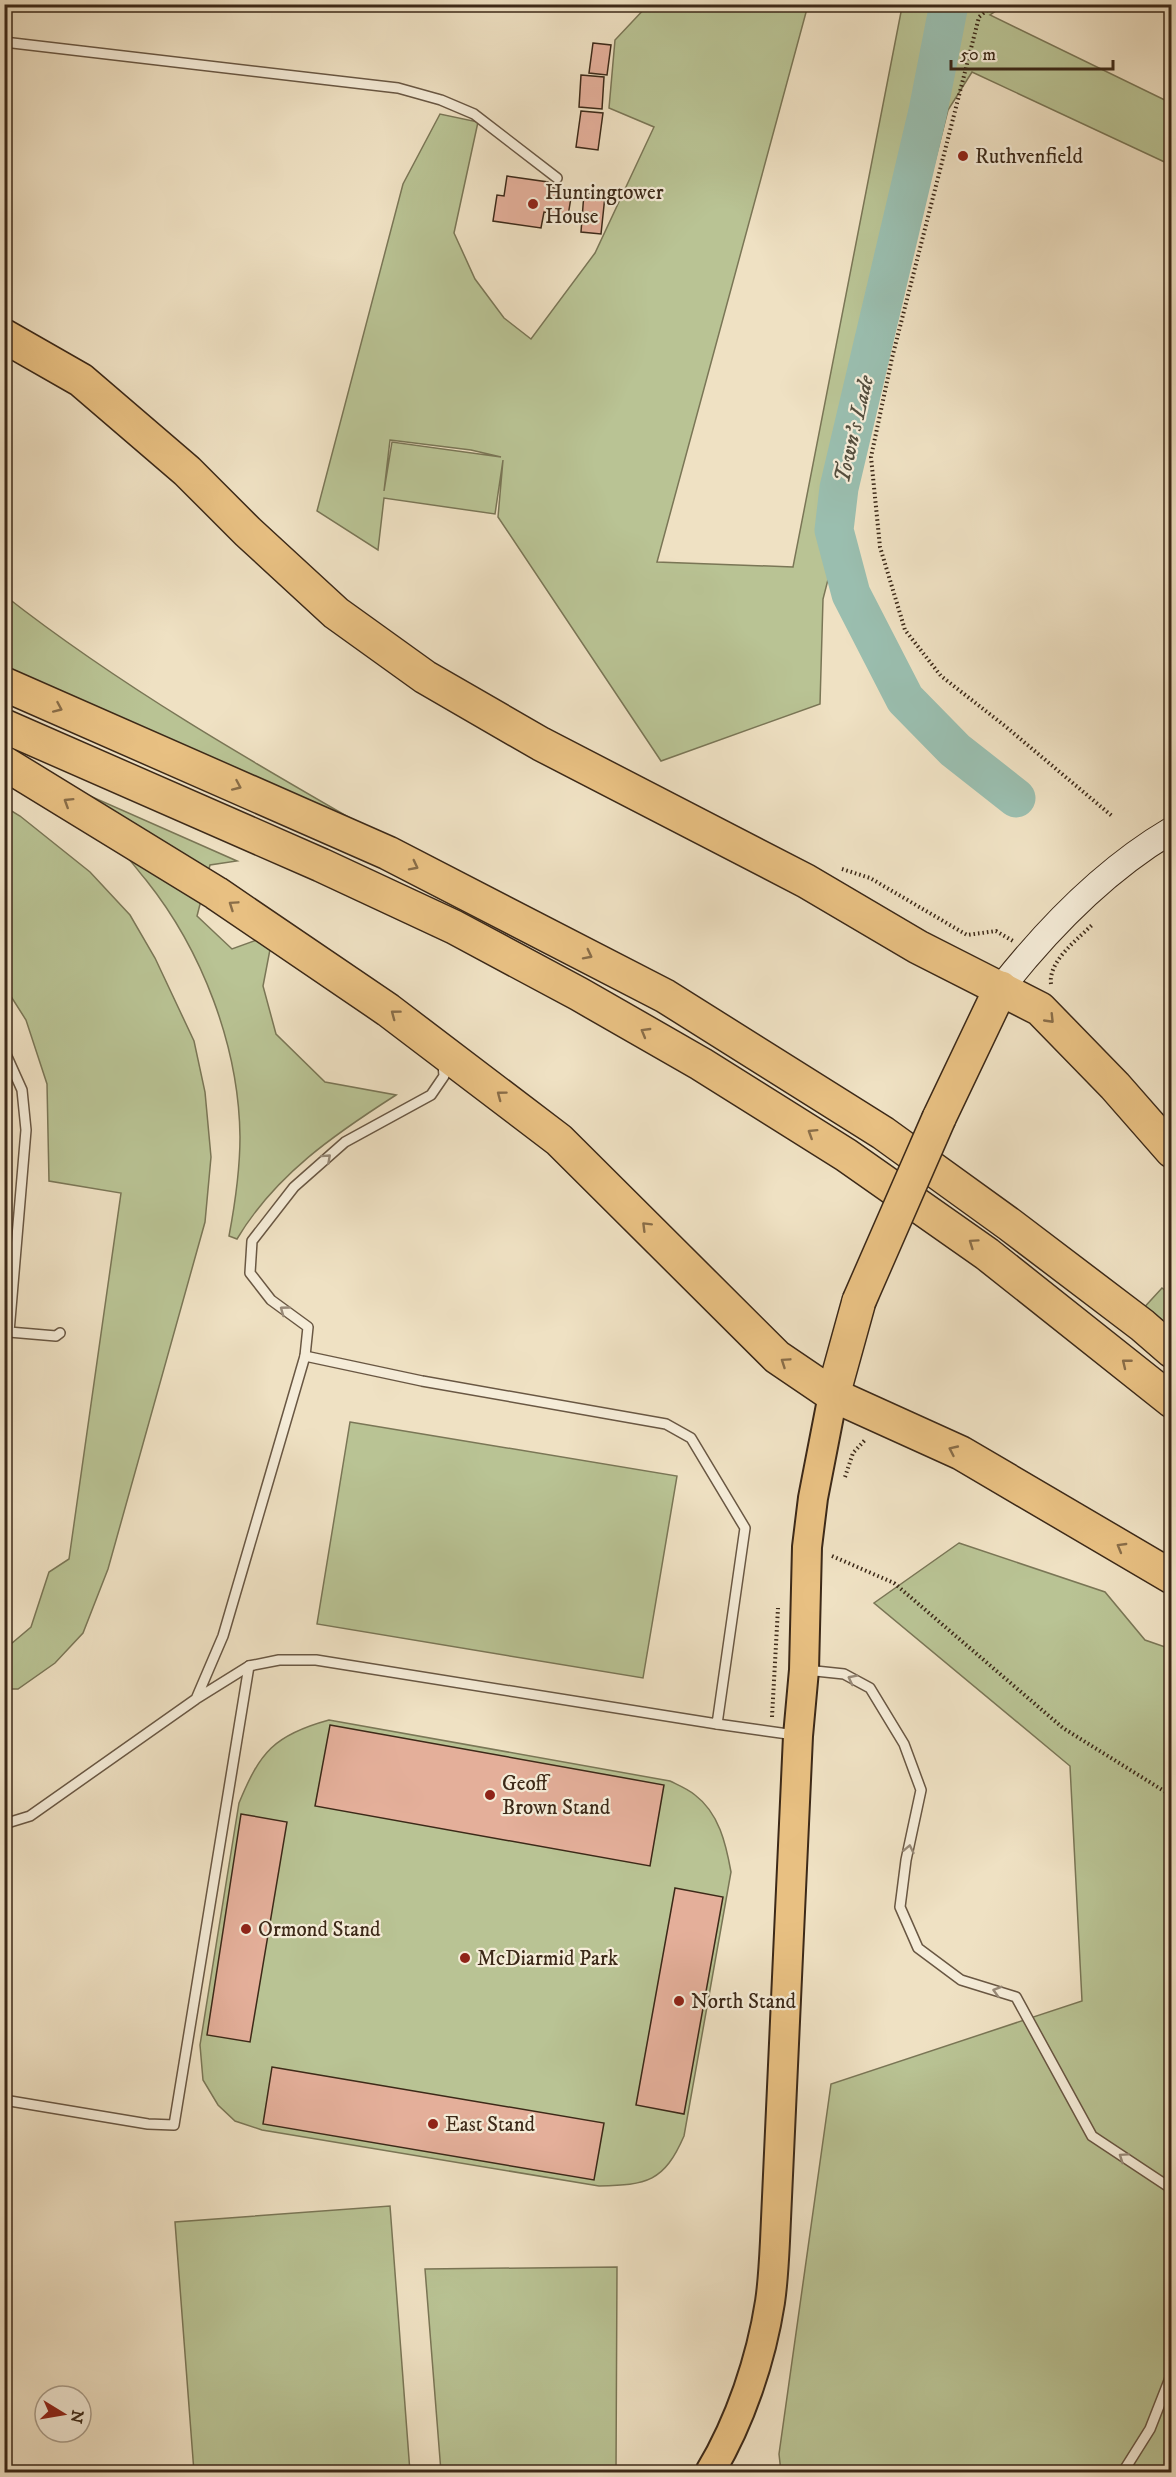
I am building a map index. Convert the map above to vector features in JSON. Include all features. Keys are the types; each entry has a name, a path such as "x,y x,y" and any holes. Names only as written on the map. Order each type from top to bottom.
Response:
{"highway":[{"path":"7,339 81,380 187,471 248,532 336,613 425,677 542,744 806,881 918,947 1040,1009 1172,1151"},
{"path":"4,684 388,853 665,996 883,1133 1009,1224 1142,1325 1172,1351"},
{"path":"4,726 321,865 454,927 579,994 701,1064 846,1155 987,1254 1172,1401"},
{"path":"4,763 216,893 388,1010 560,1140 777,1357 833,1395 961,1453 1172,1577"},
{"path":"833,1395 859,1301 939,1118 1001,988"}],"main road":[{"path":"1001,988 1029,952 1097,884 1172,830"},
{"path":"710,2472 721,2454 744,2397 759,2353 770,2301 776,2229 798,1736 804,1670 807,1547 813,1498 833,1395"}],"lane":[{"path":"4,42 398,88 441,100 474,114 557,178"},
{"path":"4,1050 22,1090 26,1130 7,1332 56,1336 60,1333"},
{"path":"195,1699 223,1636 305,1356 308,1328 271,1300 250,1273 252,1242 294,1187 345,1142 431,1095 444,1077 441,1050"},
{"path":"305,1356 422,1381 666,1424 691,1438 745,1528 717,1724"},
{"path":"4,1824 30,1816 195,1699 249,1666 279,1660 316,1660 798,1736"},
{"path":"4,2100 148,2124 174,2125 249,1666"},
{"path":"804,1670 844,1674 870,1688 904,1744 921,1790 906,1860 900,1907 918,1948 961,1980 1016,1997 1092,2136 1172,2189"},
{"path":"1124,2472 1150,2429 1172,2373"}],"path":[{"path":"994,4 979,17 892,358 871,457 880,547 905,630 941,676 1005,726 1112,816"},
{"path":"839,868 870,878 967,935 996,931 1029,952 1056,962"},
{"path":"832,1556 894,1584 1063,1728 1172,1796"}],"green space":[{"path":"648,5 808,5 657,562 793,567 901,12 909,5 1005,5 990,15 1171,103 1171,165 972,72 948,110 823,599 820,704 661,761 498,517 503,460 495,514 384,498 378,550 317,511 403,184 440,114 478,122 454,233 475,279 504,318 531,339 595,253 654,127 609,108 615,40","holes":["390,440 471,450 501,457 392,442 384,491"]},
{"path":"4,595 111,673 166,709 451,876 5,675"},
{"path":"4,758 237,861 210,865 197,916 232,949 273,934 263,986 276,1034 325,1082 396,1095 329,1141 288,1176 252,1216 237,1239 229,1236 239,1162 238,1103 225,1034 200,968 166,907 128,858 94,827"},
{"path":"5,807 20,816 90,872 130,915 155,958 194,1041 205,1092 211,1157 205,1222 108,1569 83,1633 55,1663 18,1689 5,1689 5,1649 31,1627 49,1572 69,1559 121,1193 49,1181 47,1084 26,1020 5,987"},
{"path":"1162,1288 1171,1295 1171,1341 1140,1312"},
{"path":"350,1422 677,1476 643,1678 317,1624"},
{"path":"959,1543 1105,1592 1145,1640 1171,1649 1171,2472 781,2472 779,2454 831,2084 1082,2001 1070,1766 874,1603"},
{"name":"McDiarmid Park","path":"329,1720 670,1781 692,1793 710,1811 724,1840 731,1872 684,2136 677,2151 661,2172 642,2182 599,2186 262,2130 235,2121 218,2105 203,2080 200,2045 239,1803 254,1771 271,1748 295,1732"},
{"path":"390,2206 410,2472 194,2472 175,2222"},
{"path":"617,2267 616,2472 441,2472 425,2269"}],"building":[{"path":"593,43 611,45 607,75 589,73"},
{"path":"581,75 604,77 602,109 579,107"},
{"path":"581,111 603,113 598,150 576,147"},
{"name":"Huntingtower House","path":"507,176 548,182 548,187 572,191 568,216 544,212 541,228 493,221 497,195 504,196"},
{"path":"584,193 605,196 601,234 581,232"},
{"name":"Geoff Brown Stand","path":"330,1725 664,1785 650,1866 315,1806"},
{"name":"Ormond Stand","path":"241,1814 287,1822 250,2042 207,2035"},
{"name":"North Stand","path":"675,1888 723,1897 684,2114 636,2105"},
{"name":"East Stand","path":"272,2067 604,2123 594,2180 263,2124"}],"waterway":[{"name":"Town's Lade","path":"949,4 928,111 839,488 834,530 851,594 905,699 955,750 1016,798"}],"place":[{"name":"Ruthvenfield","path":"963,156"},
{"name":"Huntingtower House","path":"533,204"},
{"name":"Geoff Brown Stand","path":"490,1795"},
{"name":"Ormond Stand","path":"246,1929"},
{"name":"McDiarmid Park","path":"465,1958"},
{"name":"North Stand","path":"679,2001"},
{"name":"East Stand","path":"433,2124"}]}
